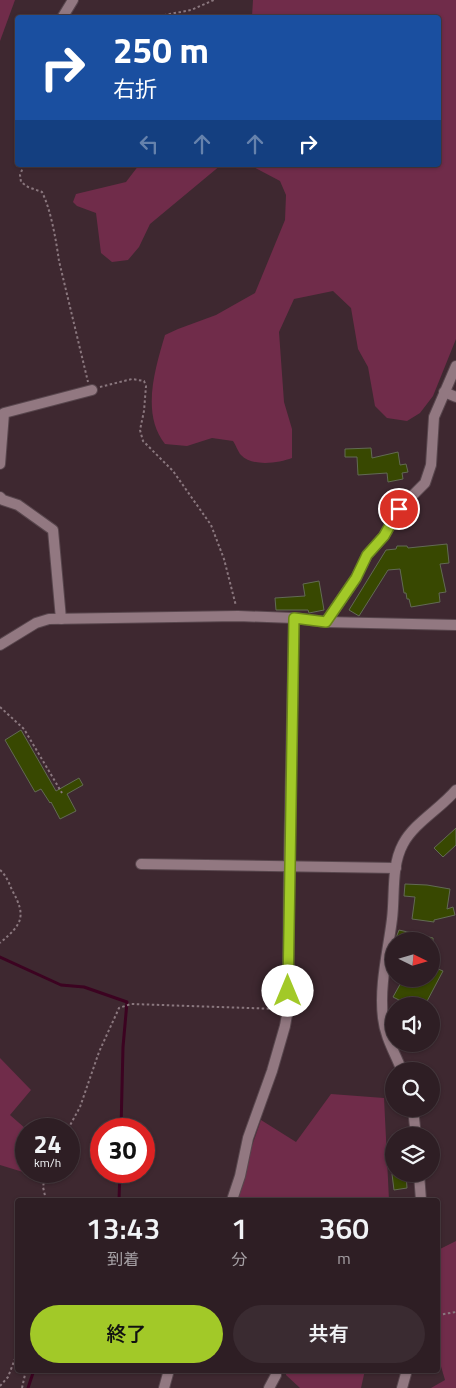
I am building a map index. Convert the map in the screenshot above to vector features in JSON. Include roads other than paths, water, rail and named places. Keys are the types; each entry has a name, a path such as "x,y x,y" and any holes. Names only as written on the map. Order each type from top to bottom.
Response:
{"street":[{"path":"64,15 73,0"},
{"path":"326,622 356,578 367,555 384,536 399,509 424,483 431,465 434,417 456,366"},
{"path":"0,464 4,413 92,390"},
{"path":"444,392 456,397"},
{"path":"0,496 2,500 18,504 53,530 61,619"},
{"path":"0,645 36,624 49,619 238,616 294,618 326,622 456,625"},
{"path":"233,1198 240,1176 243,1154 272,1071 288,1009 294,618"},
{"path":"398,1062 385,1031 382,1004 396,868 404,842 456,790"},
{"path":"141,864 396,868"},
{"path":"420,1182 421,1198"},
{"path":"164,1388 168,1373"},
{"path":"402,1388 406,1373"},
{"path":"269,1388 276,1375"}],"waterway":[{"path":"0,957 61,985 84,987 127,1002 123,1047 121,1118"},
{"path":"119,1198 120,1183"},
{"path":"28,1388 33,1373"}]}
